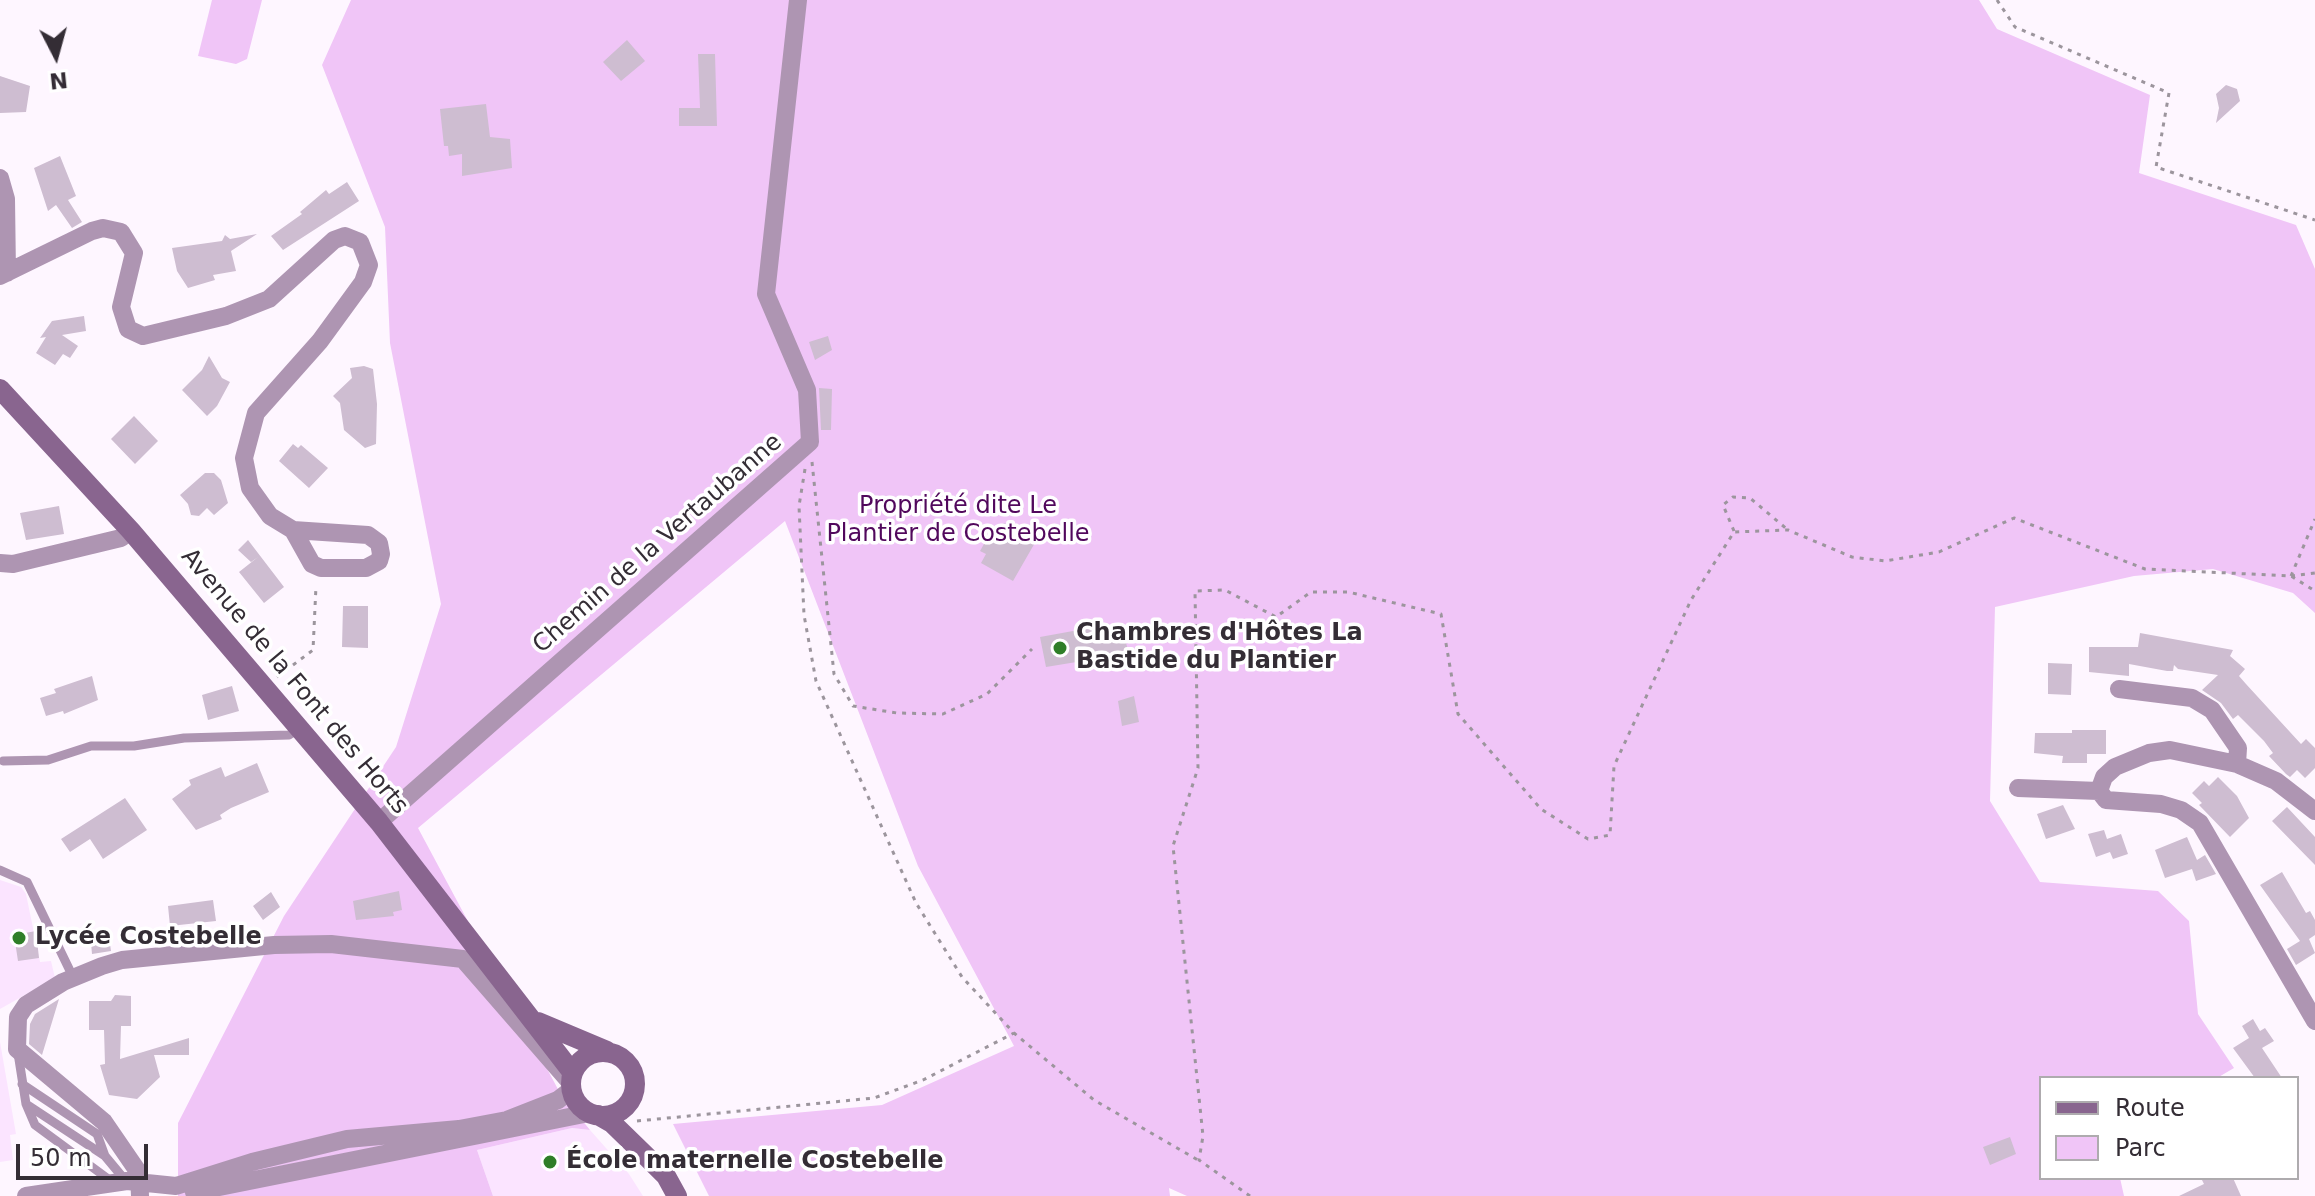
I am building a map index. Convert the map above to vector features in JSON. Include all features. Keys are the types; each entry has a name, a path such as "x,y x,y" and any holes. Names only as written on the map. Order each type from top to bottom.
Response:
{"main road":[{"name":"Avenue de la Font des Horts","path":"0,389 131,531 379,822 534,1020 571,1081"},
{"name":"Avenue de la Font des Horts","path":"534,1020 607,1051"},
{"path":"648,1158 631,1112 635,1083 630,1066 607,1051 586,1056 571,1081 579,1106 612,1123 666,1176 677,1196"},
{"path":"594,1114 631,1112"}],"street":[{"name":"Chemin de la Vertaubanne","path":"379,822 810,442 807,390 766,294 798,0"},
{"path":"0,178 6,199 3,274 92,231 103,228 121,232 134,253 121,307 128,329 143,336 226,316 269,299 334,240 345,236 360,242 369,265 363,282 320,341 256,413 245,443 245,474 257,502 270,516 293,530 368,535 375,538 381,548 379,561 366,568 312,564 293,530"},
{"path":"0,563 13,564 44,557 121,538 131,531"},
{"path":"2119,689 2192,698 2212,710 2238,748 2237,764"},
{"path":"2099,791 2104,777 2115,767 2149,753 2170,750 2237,764 2276,781 2315,811"},
{"path":"2018,788 2099,791"},
{"path":"2099,791 2106,800 2161,804 2181,810 2200,823 2315,1021"},
{"path":"26,1196 130,1186 176,1186 252,1162 347,1139 459,1129 507,1120 558,1100 571,1081 512,1017 472,965 445,955 331,944 274,945 122,960 73,977 26,1005 18,1017 17,1049 104,1122 127,1153 130,1186"},
{"path":"171,1196 594,1114"}],"lane":[{"path":"3,761 48,760 91,746 134,746 184,738 289,735 298,729"},
{"path":"0,870 27,882 73,977"},
{"path":"17,1049 26,1104 35,1125 130,1186"},
{"path":"22,1084 97,1134 105,1156"},
{"path":"26,1104 105,1156 130,1186"}],"path":[{"path":"1997,0 2015,27 2169,93 2156,167 2315,220"},
{"path":"810,442 834,674 853,706 897,713 943,714 987,694 1032,649"},
{"path":"810,442 799,506 804,615 816,681 916,903 962,977 1014,1033 1094,1100 1199,1160 1250,1196"},
{"path":"1734,532 1723,505 1733,497 1750,498 1788,530 1852,557 1885,561 1939,552 2014,518 2145,569 2291,576 2315,573"},
{"path":"2291,576 2315,519"},
{"path":"1734,532 1788,530"},
{"path":"1199,1160 1203,1136 1173,846 1198,768 1195,591 1225,590 1276,617 1311,592 1348,592 1441,614 1458,714 1541,809 1588,839 1610,835 1614,766 1691,600 1734,532"},
{"path":"264,687 313,650 318,566"},
{"path":"2291,576 2315,591"},
{"path":"631,1112 874,1098 923,1080 1014,1033"}],"shaded area":[{"name":"Lycée Costebelle","path":"0,880 21,887 26,894 40,962 51,961 55,978 0,1009"},
{"path":"0,1042 16,1134 10,1135 13,1160 0,1162"},
{"name":"École maternelle Costebelle","path":"572,1128 590,1130 629,1174 643,1196 493,1196 477,1150"}],"green space":[{"path":"212,0 262,0 247,59 236,64 198,56"},
{"name":"Propriété dite Le Plantier de Costebelle","path":"351,0 1979,0 1997,29 2150,95 2139,173 2296,225 2315,269 2315,613 2293,593 2213,569 2134,576 1995,607 1990,801 2040,882 2158,891 2189,921 2198,1014 2234,1068 2220,1076 2039,1076 2039,1180 2120,1180 2124,1196 1187,1196 1169,1188 1170,1196 709,1196 673,1124 882,1105 1014,1046 918,866 785,521 418,828 560,1093 590,1130 572,1128 477,1150 493,1196 178,1196 178,1123 284,916 396,747 441,604 390,343 385,227 322,65"}],"building":[{"path":"627,40 645,61 621,81 603,62"},
{"path":"698,54 715,54 717,126 679,126 679,108 700,108"},
{"path":"0,76 30,86 26,112 0,113"},
{"path":"2226,85 2237,89 2240,101 2216,123 2219,108 2216,94"},
{"path":"486,104 490,137 510,139 512,168 462,176 462,154 449,156 448,146 444,146 440,109"},
{"path":"60,156 76,196 68,200 82,222 72,228 56,205 48,211 34,168"},
{"path":"347,182 359,201 283,250 271,236 302,214 300,212 326,190 329,194"},
{"path":"257,234 231,251 236,271 213,275 215,280 188,288 177,271 172,248 222,241 225,235 230,239"},
{"path":"84,316 86,331 62,335 78,346 70,358 63,354 55,365 36,353 46,337 40,338 52,321"},
{"path":"828,336 832,350 815,360 809,342"},
{"path":"209,356 222,378 230,382 217,406 207,416 182,390 202,370"},
{"path":"364,366 373,369 377,404 376,444 365,448 344,430 340,403 333,396 352,378 350,368"},
{"path":"819,388 832,389 831,430 821,430"},
{"path":"134,416 158,441 135,464 111,439"},
{"path":"293,444 298,448 301,445 328,468 309,488 279,461"},
{"path":"205,473 214,473 221,480 228,503 214,515 207,508 199,516 191,515 188,504 180,495"},
{"path":"59,506 64,534 26,540 20,513"},
{"path":"1004,523 1036,541 1013,581 981,563 986,554 980,551 992,530 998,533"},
{"path":"248,540 284,587 264,603 239,572 258,557 251,562 238,550"},
{"path":"343,606 368,606 368,648 342,647"},
{"path":"1106,625 1122,626 1129,655 1110,666 1107,657 1046,667 1040,637"},
{"path":"2140,633 2233,650 2230,656 2245,669 2239,676 2301,744 2306,739 2315,748 2315,768 2305,778 2297,770 2290,777 2286,774 2269,756 2273,753 2264,741 2238,715 2233,719 2221,703 2202,690 2218,675 2178,669 2174,665 2173,671 2167,671 2129,664 2129,676 2089,672 2089,647 2138,647"},
{"path":"2048,663 2072,664 2071,695 2048,694"},
{"path":"92,676 98,700 64,714 63,711 46,716 40,698 56,693 54,689"},
{"path":"232,686 239,711 208,720 202,695"},
{"path":"1134,696 1139,722 1122,726 1118,701"},
{"path":"2072,730 2106,730 2106,754 2087,754 2087,763 2062,763 2063,756 2034,753 2035,733 2072,733"},
{"path":"257,763 269,792 231,808 220,815 222,819 196,830 172,799 191,785 189,780 221,767 225,777"},
{"path":"2218,777 2237,796 2249,818 2230,837 2199,805 2202,803 2192,793 2204,781 2209,786"},
{"path":"125,798 147,830 103,859 90,839 70,852 61,839"},
{"path":"2063,805 2075,829 2046,839 2037,814"},
{"path":"2287,807 2315,837 2315,865 2272,821"},
{"path":"2104,830 2107,839 2121,834 2128,854 2113,859 2110,852 2096,857 2088,834"},
{"path":"2187,837 2197,860 2205,855 2216,874 2196,881 2192,869 2165,878 2155,850"},
{"path":"2282,872 2306,913 2310,911 2315,920 2315,935 2309,939 2315,953 2296,965 2287,949 2300,941 2260,885"},
{"path":"399,891 402,910 393,912 394,916 356,920 353,901"},
{"path":"271,892 280,907 263,920 253,906"},
{"path":"213,900 216,921 170,926 168,906"},
{"path":"108,930 111,951 92,954 90,932"},
{"path":"36,931 39,958 18,961 14,935"},
{"path":"115,995 131,996 131,1026 121,1026 120,1059 189,1038 189,1055 154,1055 160,1077 137,1099 109,1095 100,1065 105,1064 104,1030 89,1030 89,1001 111,1001"},
{"path":"59,999 42,1055 29,1044 30,1024 35,1014"},
{"path":"2253,1019 2260,1031 2265,1028 2274,1041 2262,1048 2281,1076 2254,1076 2233,1048 2249,1038 2242,1026"},
{"path":"2010,1137 2016,1154 1990,1165 1983,1147"},
{"path":"2202,1180 2234,1180 2241,1196 2179,1196 2204,1184"}],"place":[{"name":"Chambres d'Hôtes La Bastide du Plantier","path":"1060,648"},
{"name":"Lycée Costebelle","path":"19,938"},
{"name":"École maternelle Costebelle","path":"550,1162"}]}
